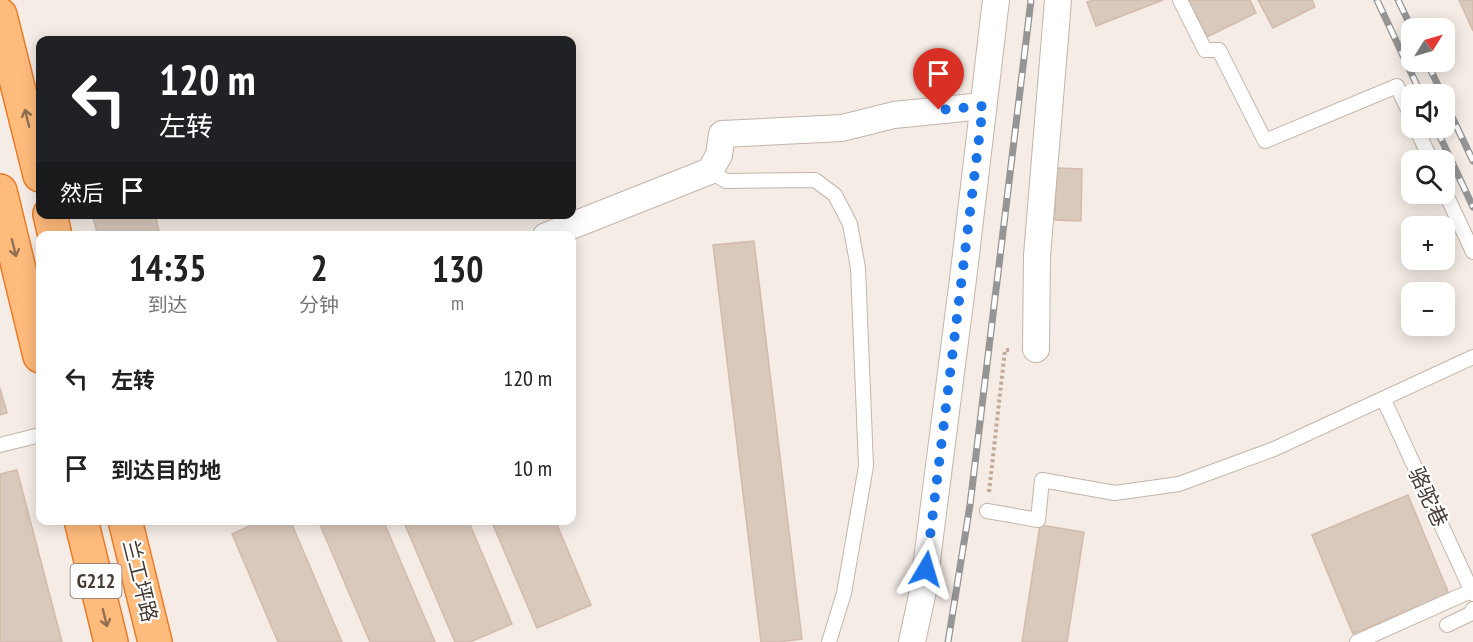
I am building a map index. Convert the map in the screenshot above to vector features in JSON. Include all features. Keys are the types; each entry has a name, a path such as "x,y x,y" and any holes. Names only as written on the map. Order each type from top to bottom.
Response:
{"highway":[{"path":"0,15 36,159"},
{"path":"0,191 36,340"},
{"name":"兰工坪路","path":"82,525 111,642"},
{"name":"兰工坪路","path":"127,525 155,642"}],"street":[{"path":"912,642 923,591 996,0"},
{"path":"1036,349 1036,256 1058,0"},
{"path":"559,231 710,171 719,155 722,134 842,128 894,115 983,106"}],"lane":[{"path":"1180,0 1206,50 1219,50 1265,141 1397,86 1401,95"},
{"path":"710,171 726,181 815,180 835,195 850,224 858,268 866,466 844,593 829,642"},
{"path":"1451,204 1473,252"},
{"path":"987,511 1038,520 1042,480 1115,493 1179,484 1274,450 1473,357"},
{"name":"骆驼巷","path":"1384,400 1472,592"},
{"path":"0,445 36,436"},
{"path":"1357,642 1472,592"},
{"path":"1447,626 1470,614 1473,609"}],"path":[{"path":"987,511 1005,350 1036,349"}],"building":[{"path":"1093,0 1163,0 1096,26 1087,2"},
{"path":"1188,0 1250,0 1256,13 1207,37"},
{"path":"1258,0 1312,0 1315,7 1273,28"},
{"path":"1459,0 1473,0 1473,31"},
{"path":"1056,168 1082,169 1081,221 1055,220"},
{"path":"93,219 156,219 159,231 97,231"},
{"path":"754,241 802,639 778,642 761,642 713,245"},
{"path":"0,388 7,413 0,415"},
{"path":"17,470 62,642 0,642 0,474"},
{"path":"1408,495 1449,594 1353,634 1312,535"},
{"path":"252,525 292,525 342,642 278,642 232,534"},
{"path":"320,525 385,525 435,642 370,642"},
{"path":"405,525 470,525 512,624 470,642 455,642"},
{"path":"493,525 557,525 591,605 537,628"},
{"path":"1040,525 1084,532 1067,642 1022,642"}],"railway":[{"path":"948,642 970,505 1031,0"},
{"path":"1377,0 1416,84"},
{"path":"1398,0 1407,18"},
{"path":"1432,72 1437,84"},
{"path":"1455,123 1473,161"},
{"path":"1441,138 1473,207"}],"route":[{"path":"926,569 983,106 939,110"}]}
